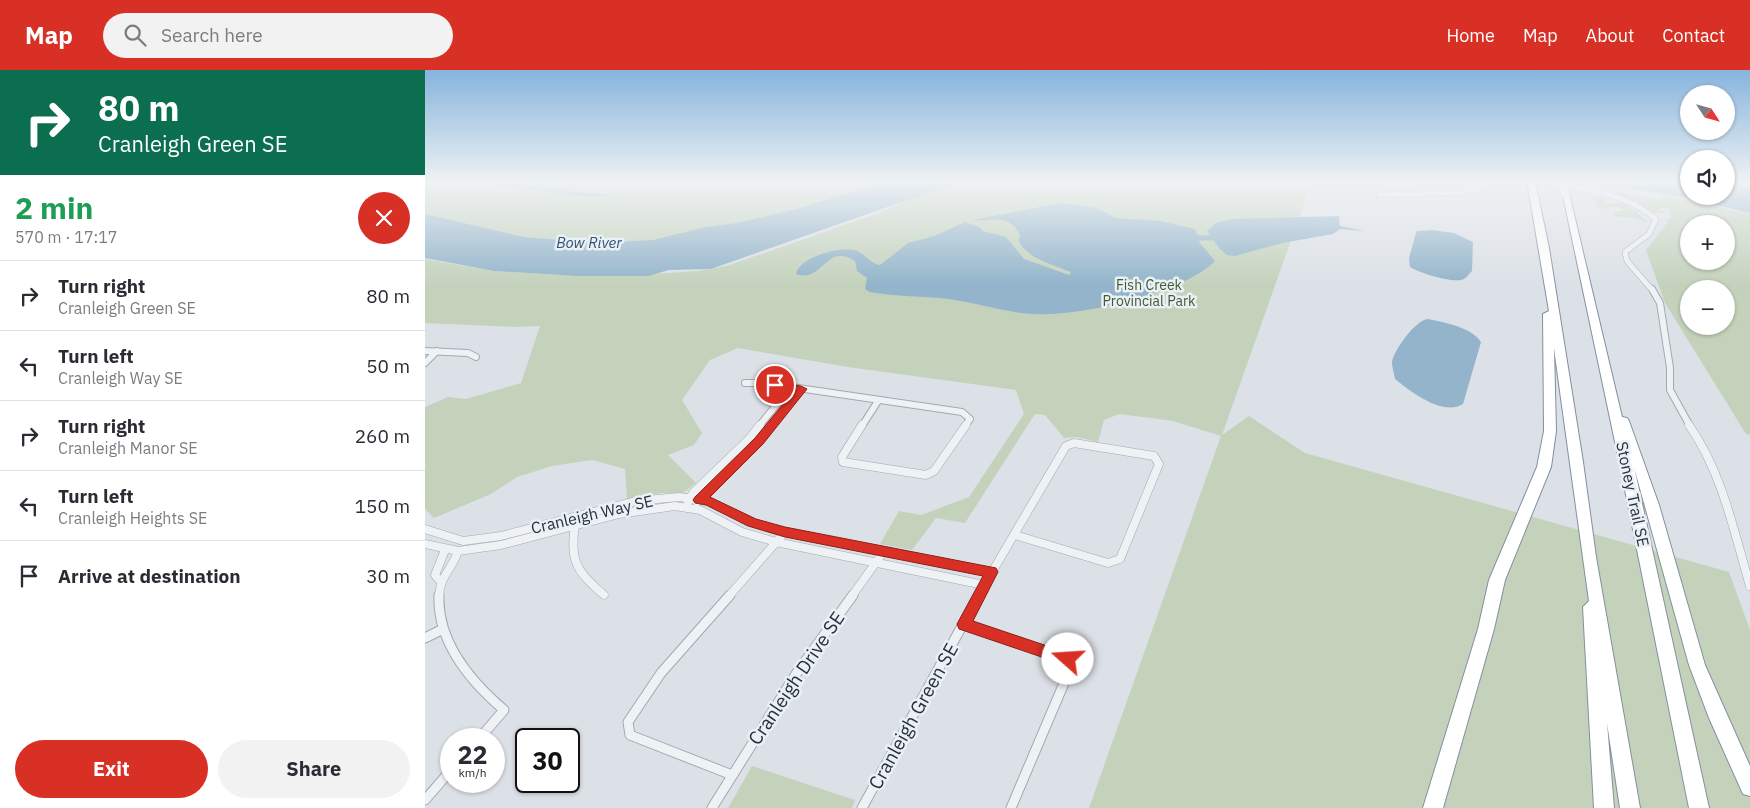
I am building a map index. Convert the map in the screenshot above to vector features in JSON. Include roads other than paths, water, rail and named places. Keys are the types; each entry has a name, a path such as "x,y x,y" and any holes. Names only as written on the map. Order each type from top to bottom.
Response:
{"highway":[{"path":"1538,215 1577,462 1589,557 1630,808"},
{"name":"Stoney Trail SE","path":"1570,215 1611,391 1699,808"},
{"path":"1433,808 1486,629 1497,580 1544,467 1550,431 1547,343 1550,289"},
{"path":"1611,391 1631,440 1659,526 1692,650 1713,704 1750,787"},
{"path":"1589,557 1592,650 1604,808"}],"street":[{"path":"1652,215 1656,219 1656,224 1651,231 1625,252 1627,261 1651,287 1660,303 1670,368 1670,390 1681,414 1697,437 1722,491 1750,586"},
{"path":"425,363 429,352 468,353 476,357"},
{"path":"745,384 796,388 962,412 970,419 934,471 926,475 843,462 842,457 878,401"},
{"path":"689,508 688,499 749,439 796,388"},
{"path":"689,508 759,441 796,388"},
{"path":"749,439 759,441"},
{"name":"Cranleigh Green SE","path":"862,808 984,585 1066,446 1074,443 1154,456 1159,464 1120,559 1108,563 1015,535"},
{"name":"Cranleigh Way SE","path":"425,544 445,550 458,551 501,546 636,501 661,498 688,499 708,501 752,522 785,532 992,572"},
{"name":"Cranleigh Way SE","path":"425,528 463,541 501,536 657,507 689,508 700,510 742,532 776,542 984,585"},
{"path":"575,522 571,550 577,572 604,595"},
{"path":"732,775 630,735 628,722 661,673 785,532"},
{"path":"440,581 435,575 445,550"},
{"path":"458,551 450,570 440,581 439,599 443,629 455,657 487,696 504,710 488,728"},
{"name":"Cranleigh Drive SE","path":"712,808 796,674 884,551"},
{"name":"Cranleigh Green SE","path":"964,624 1068,659 1070,669 1011,808"},
{"path":"425,638 443,629"},
{"path":"425,800 440,783"}],"water":[{"name":"Bow River","path":"425,215 524,237 595,243 653,240 706,227 737,223 769,215 863,215 711,269 669,270 648,276 579,276 494,271 425,258"},
{"path":"996,215 1111,215 1116,218 1161,221 1195,229 1200,243 1215,261 1200,273 1179,284 1155,293 1101,307 1052,314 1022,313 949,299 870,292 865,289 867,278 857,271 855,261 845,257 837,256 830,259 812,274 805,276 796,274 805,262 832,251 857,251 880,265 908,243 934,236 965,222 980,227 983,231 1006,237 1024,259 1069,275 1071,272 1041,260 1028,252 1019,241 1020,235 1016,228 1006,221 973,220"},
{"path":"1339,216 1340,226 1364,231 1340,229 1333,234 1282,243 1235,256 1227,255 1219,248 1207,231 1216,223 1231,219"},
{"path":"1432,230 1454,233 1473,242 1472,271 1464,279 1445,279 1410,267 1409,258 1417,231"},
{"path":"1427,319 1464,329 1471,332 1481,342 1463,404 1455,407 1446,407 1427,401 1395,379 1392,362 1397,351 1411,330"}],"waterway":[{"path":"1198,238 1212,238"}],"park label":[{"name":"Fish Creek Provincial Park","path":"1149,294"}]}
